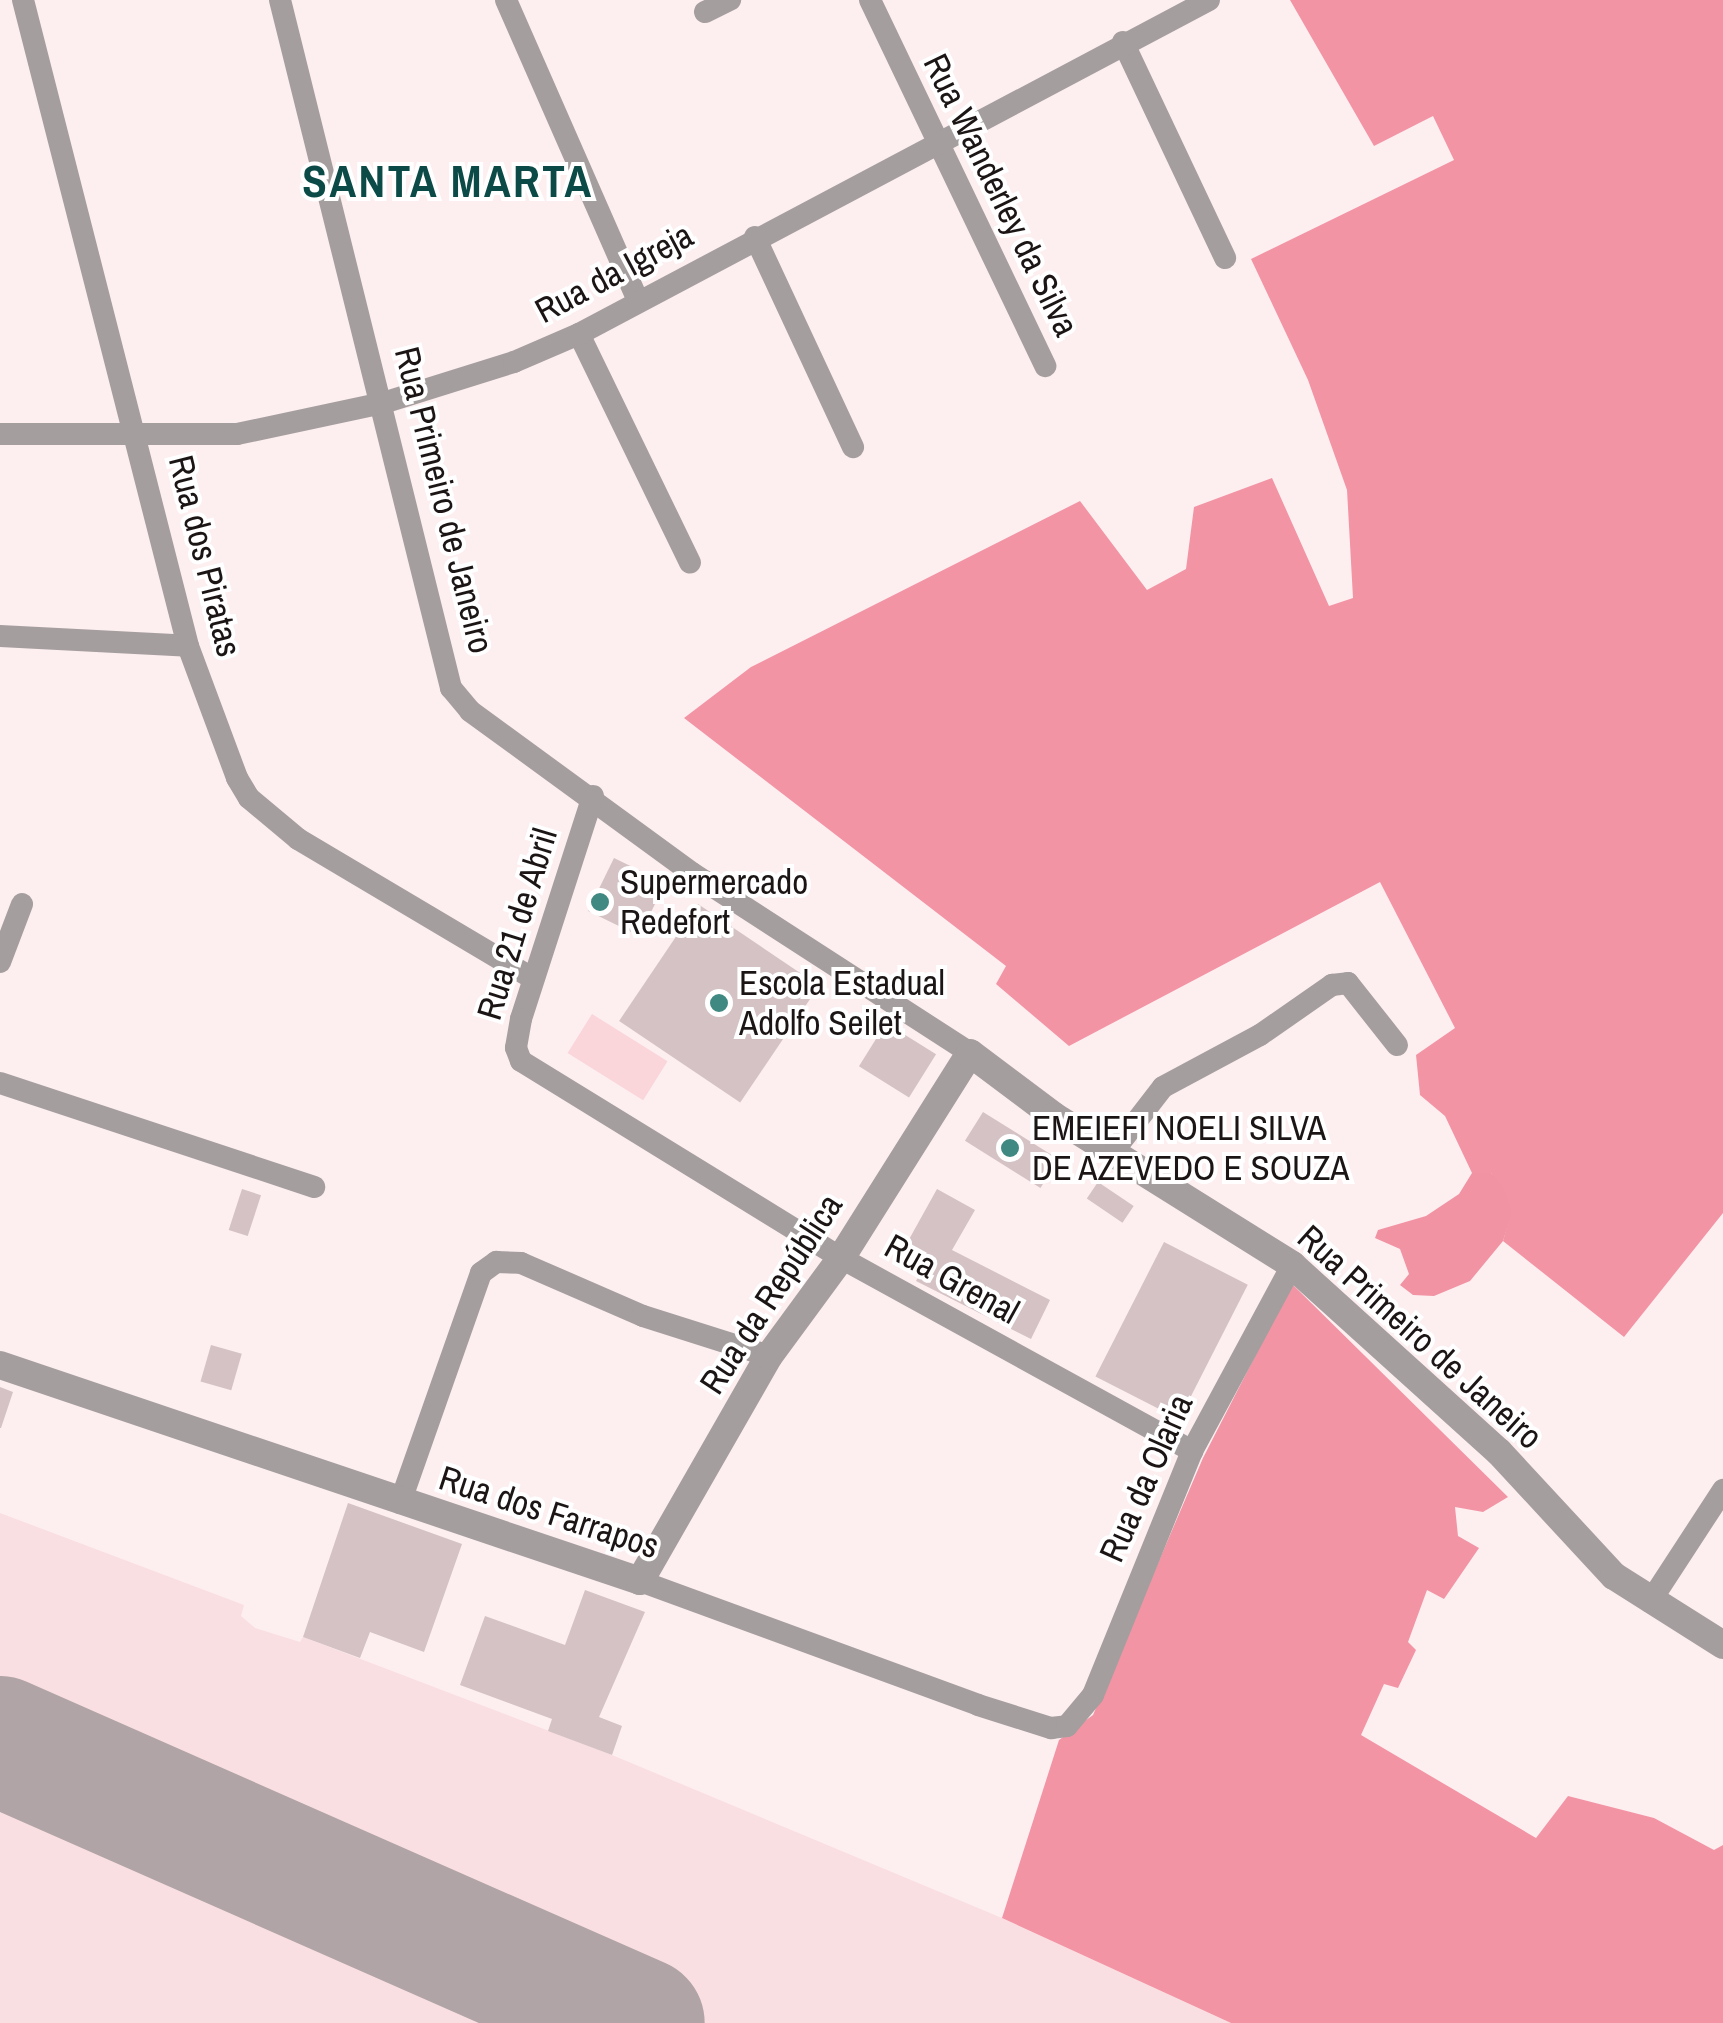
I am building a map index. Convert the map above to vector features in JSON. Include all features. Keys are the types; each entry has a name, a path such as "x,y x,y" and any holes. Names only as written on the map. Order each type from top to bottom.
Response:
{"street":[{"name":"Rua dos Piratas","path":"23,0 139,438 188,646 237,778 269,818 532,978"},
{"name":"Rua Primeiro de Janeiro","path":"280,0 451,688 470,711 593,796 692,873 970,1053 1112,1152 1292,1264 1500,1452 1614,1576 1723,1645"},
{"path":"506,0 638,300"},
{"path":"704,12 730,0"},
{"name":"Rua Wanderley da Silva","path":"870,0 932,142 1045,366"},
{"name":"Rua da Igreja","path":"0,434 139,438 237,434 454,384 579,334 932,142 1209,0"},
{"path":"1123,42 1225,258"},
{"path":"754,237 853,447"},
{"path":"579,334 690,563"},
{"path":"0,636 188,646"},
{"name":"Rua 21 de Abril","path":"530,1068 516,1048 532,978 593,796"},
{"path":"0,962 22,904"},
{"path":"1112,1152 1162,1087 1260,1035 1332,984 1348,984 1397,1046"},
{"name":"Rua da República","path":"640,1580 769,1356 841,1258 970,1053"},
{"name":"Rua Grenal","path":"530,1068 841,1258 1192,1451"},
{"path":"0,1083 314,1188"},
{"path":"400,1504 481,1273 496,1262 521,1264 643,1316 769,1356"},
{"name":"Rua da Olaria","path":"1074,1723 1093,1695 1192,1451 1292,1264"},
{"name":"Rua dos Farrapos","path":"0,1364 400,1504 640,1580 992,1710 1051,1728 1074,1723"},
{"path":"1650,1602 1723,1490"}],"shaded area":[{"path":"1290,0 1723,0 1723,1213 1624,1337 1503,1241 1511,1212 1491,1173 1472,1173 1445,1116 1420,1095 1416,1055 1455,1028 1380,882 1069,1046 996,984 1006,966 684,718 751,667 1080,501 1147,590 1186,569 1194,507 1272,478 1329,606 1353,598 1347,490 1308,380 1251,259 1454,160 1433,116 1374,146"},
{"path":"592,1014 667,1061 643,1100 568,1053"},
{"path":"1472,1173 1491,1173 1504,1189 1512,1212 1503,1241 1470,1281 1434,1296 1413,1295 1400,1285 1409,1274 1400,1249 1375,1238 1378,1230 1426,1216 1459,1194"},
{"path":"1292,1284 1508,1497 1483,1512 1455,1507 1458,1536 1479,1548 1444,1599 1427,1590 1408,1642 1416,1650 1398,1688 1384,1684 1361,1735 1536,1838 1568,1796 1654,1818 1714,1850 1723,1845 1723,2023 1231,2023 1002,1918 1059,1740 1093,1715 1203,1458"},
{"path":"0,1513 244,1605 241,1616 255,1628 300,1642 303,1637 612,1755 1002,1918 1231,2023 0,2023"}],"building":[{"path":"614,858 665,883 639,936 588,911"},
{"name":"Escola Estadual Adolfo Seilet","path":"698,904 819,986 740,1103 619,1021"},
{"path":"886,1023 936,1054 909,1098 859,1066"},
{"path":"983,1112 1058,1159 1040,1188 965,1141"},
{"path":"1098,1182 1134,1206 1122,1223 1087,1199"},
{"path":"242,1189 261,1195 248,1236 229,1230"},
{"path":"937,1189 975,1210 952,1250 1050,1300 1031,1339 916,1281 920,1274 897,1261"},
{"path":"1164,1242 1248,1285 1179,1419 1095,1377"},
{"path":"211,1345 242,1354 231,1390 201,1382"},
{"path":"0,1387 13,1392 1,1428 0,1428"},
{"path":"348,1503 462,1544 424,1652 370,1632 360,1658 303,1637"},
{"path":"585,1590 645,1612 599,1717 622,1726 612,1755 548,1731 552,1719 460,1685 485,1616 565,1645"}],"runway":[{"path":"0,1741 640,2023"}],"place":[{"name":"Supermercado Redefort","path":"600,902"},
{"name":"Escola Estadual Adolfo Seilet","path":"719,1003"},
{"name":"EMEIEFI NOELI SILVA DE AZEVEDO E SOUZA","path":"1010,1148"}],"district":[{"name":"SANTA MARTA","path":"448,181"}]}
